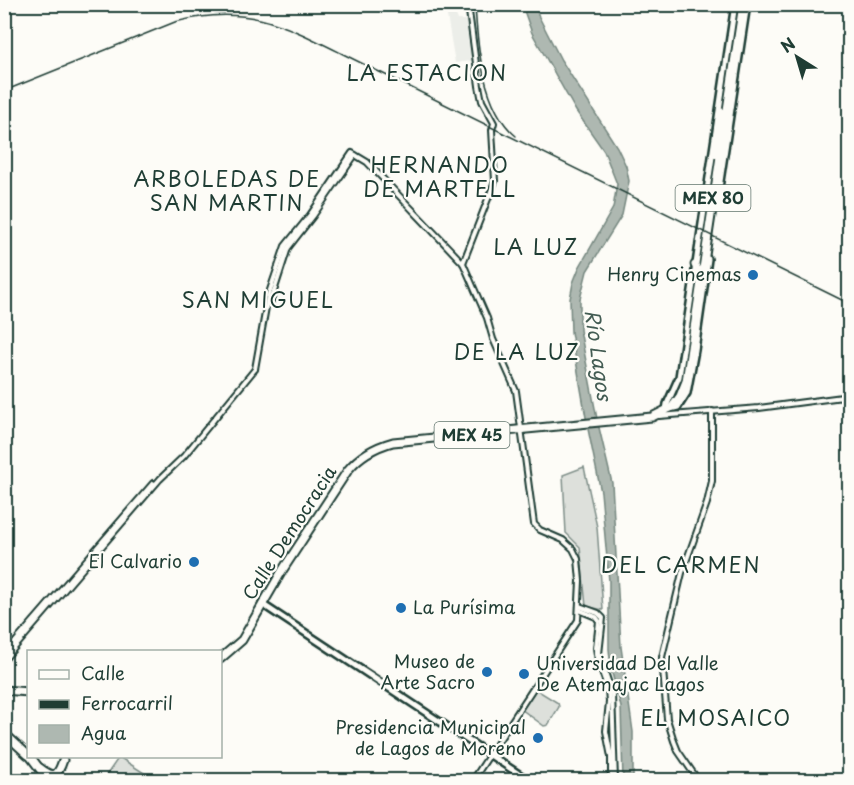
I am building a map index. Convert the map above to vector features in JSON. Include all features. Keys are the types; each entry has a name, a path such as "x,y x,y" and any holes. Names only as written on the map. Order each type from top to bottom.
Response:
{"highway":[{"name":"MEX 80","path":"682,392 696,268 737,4"},
{"name":"MEX 80","path":"671,408 682,392 686,381 745,4"},
{"name":"MEX 45","path":"522,430 652,417 671,408"},
{"name":"Calle Democracia","path":"222,655 242,640 253,618 348,470 362,456 393,442 522,430"},
{"path":"4,690 27,692"},
{"path":"4,733 27,754"},
{"path":"31,758 48,780"},
{"path":"40,768 54,775 59,771 63,758"},
{"path":"62,780 63,758"}],"main road":[{"path":"671,408 678,406 687,393 692,372 745,4"},
{"path":"671,408 684,360"},
{"path":"262,604 528,780"}],"street":[{"path":"463,263 496,175 492,130 494,123 480,93 468,4"},
{"path":"4,655 144,493 184,456 255,369 268,296 285,246 354,154 367,162 463,263 516,391 534,524 540,530 563,540 573,549 578,559 580,581 578,620 473,780"},
{"path":"481,316 486,314"},
{"path":"671,408 712,411 849,396"},
{"path":"698,780 678,751 667,719 662,657 682,573 712,481 712,411"},
{"path":"4,660 160,479"},
{"path":"579,608 599,621 596,648 608,689 609,717 606,731 613,780"},
{"path":"579,608 598,613 603,618 599,654 612,693 613,780"},
{"path":"606,731 610,728 613,731"}],"shaded area":[{"path":"446,10 451,10 451,15 456,15 458,20 467,20 472,61 455,63"},
{"path":"584,467 597,527 603,610 586,606 580,547 566,533 563,475"},
{"path":"533,690 537,690 558,703 559,707 548,725 544,726 521,709"},
{"path":"121,758 155,780 103,780"}],"water":[{"path":"522,5 535,5 561,60 617,147 626,166 629,181 622,215 587,271 580,299 580,330 612,483 621,647 633,732 633,780 623,780 621,707 611,669 609,649 609,581 601,492 571,332 570,299 579,268 613,208 617,184 604,151 576,111 532,33"}],"railway":[{"path":"475,4 480,57 489,93 496,110 516,136"},
{"path":"4,91 175,22 222,15 261,20 280,25 319,42 850,304"}],"place":[{"name":"Henry Cinemas","path":"753,275"},
{"name":"El Calvario","path":"194,562"},
{"name":"La Purísima","path":"401,608"},
{"name":"Museo de Arte Sacro","path":"487,672"},
{"name":"Universidad Del Valle De Atemajac Lagos","path":"524,674"},
{"name":"Presidencia Municipal de Lagos de Moreno","path":"538,738"}],"district":[{"name":"LA ESTACION","path":"427,74"},
{"name":"HERNANDO DE MARTELL","path":"440,178"},
{"name":"ARBOLEDAS DE SAN MARTIN","path":"227,192"},
{"name":"LA LUZ","path":"536,248"},
{"name":"SAN MIGUEL","path":"258,301"},
{"name":"DE LA LUZ","path":"517,353"},
{"name":"DEL CARMEN","path":"681,566"},
{"name":"EL MOSAICO","path":"716,719"}],"water label":[{"name":"Río Lagos","path":"598,355"}]}
